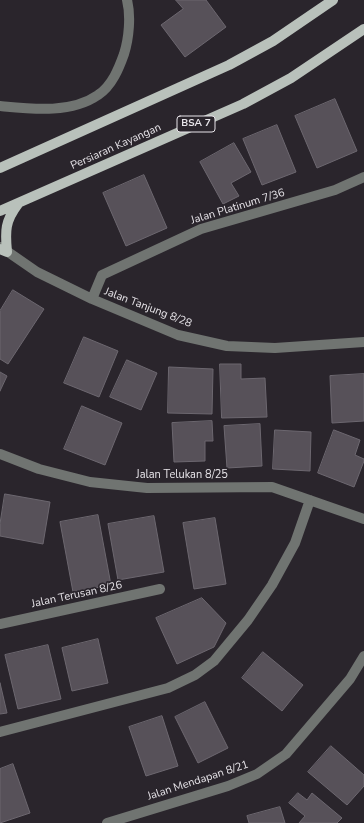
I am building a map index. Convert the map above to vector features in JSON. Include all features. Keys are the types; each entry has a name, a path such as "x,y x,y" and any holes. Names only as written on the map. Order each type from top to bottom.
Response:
{"main road":[{"path":"0,168 229,65 273,41 334,0"},
{"name":"Persiaran Kayangan","path":"0,212 243,104 291,78 364,29"},
{"path":"2,249 7,224 12,213 20,203"}],"street":[{"path":"0,106 50,110 78,104 99,95 117,73 127,45 129,9 127,0"},
{"name":"Jalan Platinum 7/36","path":"92,299 102,275 201,229 335,190 364,177"},
{"name":"Jalan Tanjung 8/28","path":"2,249 37,272 92,299 178,335 227,346 275,348 364,342"},
{"name":"Jalan Telukan 8/25","path":"0,454 39,469 90,482 147,488 272,487 364,519"},
{"path":"0,732 168,688 196,675 214,661 248,620 272,585 296,543 310,500"},
{"name":"Jalan Terusan 8/26","path":"0,624 160,589"},
{"name":"Jalan Mendapan 8/21","path":"107,823 228,786 257,774 286,754 350,679 364,656"}],"building":[{"path":"176,0 206,0 226,27 185,57 161,25 183,9"},
{"path":"335,99 357,151 317,168 295,116"},
{"path":"277,125 296,172 262,185 243,139"},
{"path":"234,143 251,172 231,183 239,196 223,204 200,162"},
{"path":"144,175 167,228 126,246 103,193"},
{"path":"13,290 44,309 8,364 0,359 0,311"},
{"path":"84,337 118,351 99,397 64,383"},
{"path":"127,360 157,373 141,410 110,397"},
{"path":"220,364 241,364 241,379 265,378 267,417 222,418"},
{"path":"169,367 213,369 212,414 168,413"},
{"path":"0,372 7,376 0,391"},
{"path":"364,374 364,421 332,423 330,376"},
{"path":"82,406 122,423 105,465 64,449"},
{"path":"212,421 213,441 205,441 205,461 174,462 172,423"},
{"path":"260,424 262,466 227,468 224,426"},
{"path":"275,430 311,432 310,471 273,469"},
{"path":"334,430 360,440 355,455 364,459 364,461 354,487 318,473"},
{"path":"5,494 50,502 43,544 0,536 0,524"},
{"path":"98,515 111,585 73,592 60,522"},
{"path":"154,516 164,572 118,580 108,524"},
{"path":"215,518 226,584 194,589 183,523"},
{"path":"202,598 226,623 214,647 177,664 156,618"},
{"path":"98,639 108,683 72,691 62,648"},
{"path":"48,645 61,699 18,709 5,655"},
{"path":"263,652 303,685 282,711 242,678"},
{"path":"0,683 7,713 0,714"},
{"path":"205,702 228,748 198,763 175,717"},
{"path":"162,716 178,766 146,776 129,727"},
{"path":"331,746 364,775 364,786 347,805 308,772"},
{"path":"13,764 30,813 0,823 0,769"},
{"path":"298,793 307,800 312,793 342,818 337,823 299,823 305,816 289,803"},
{"path":"280,807 285,823 249,823 247,816"}]}
